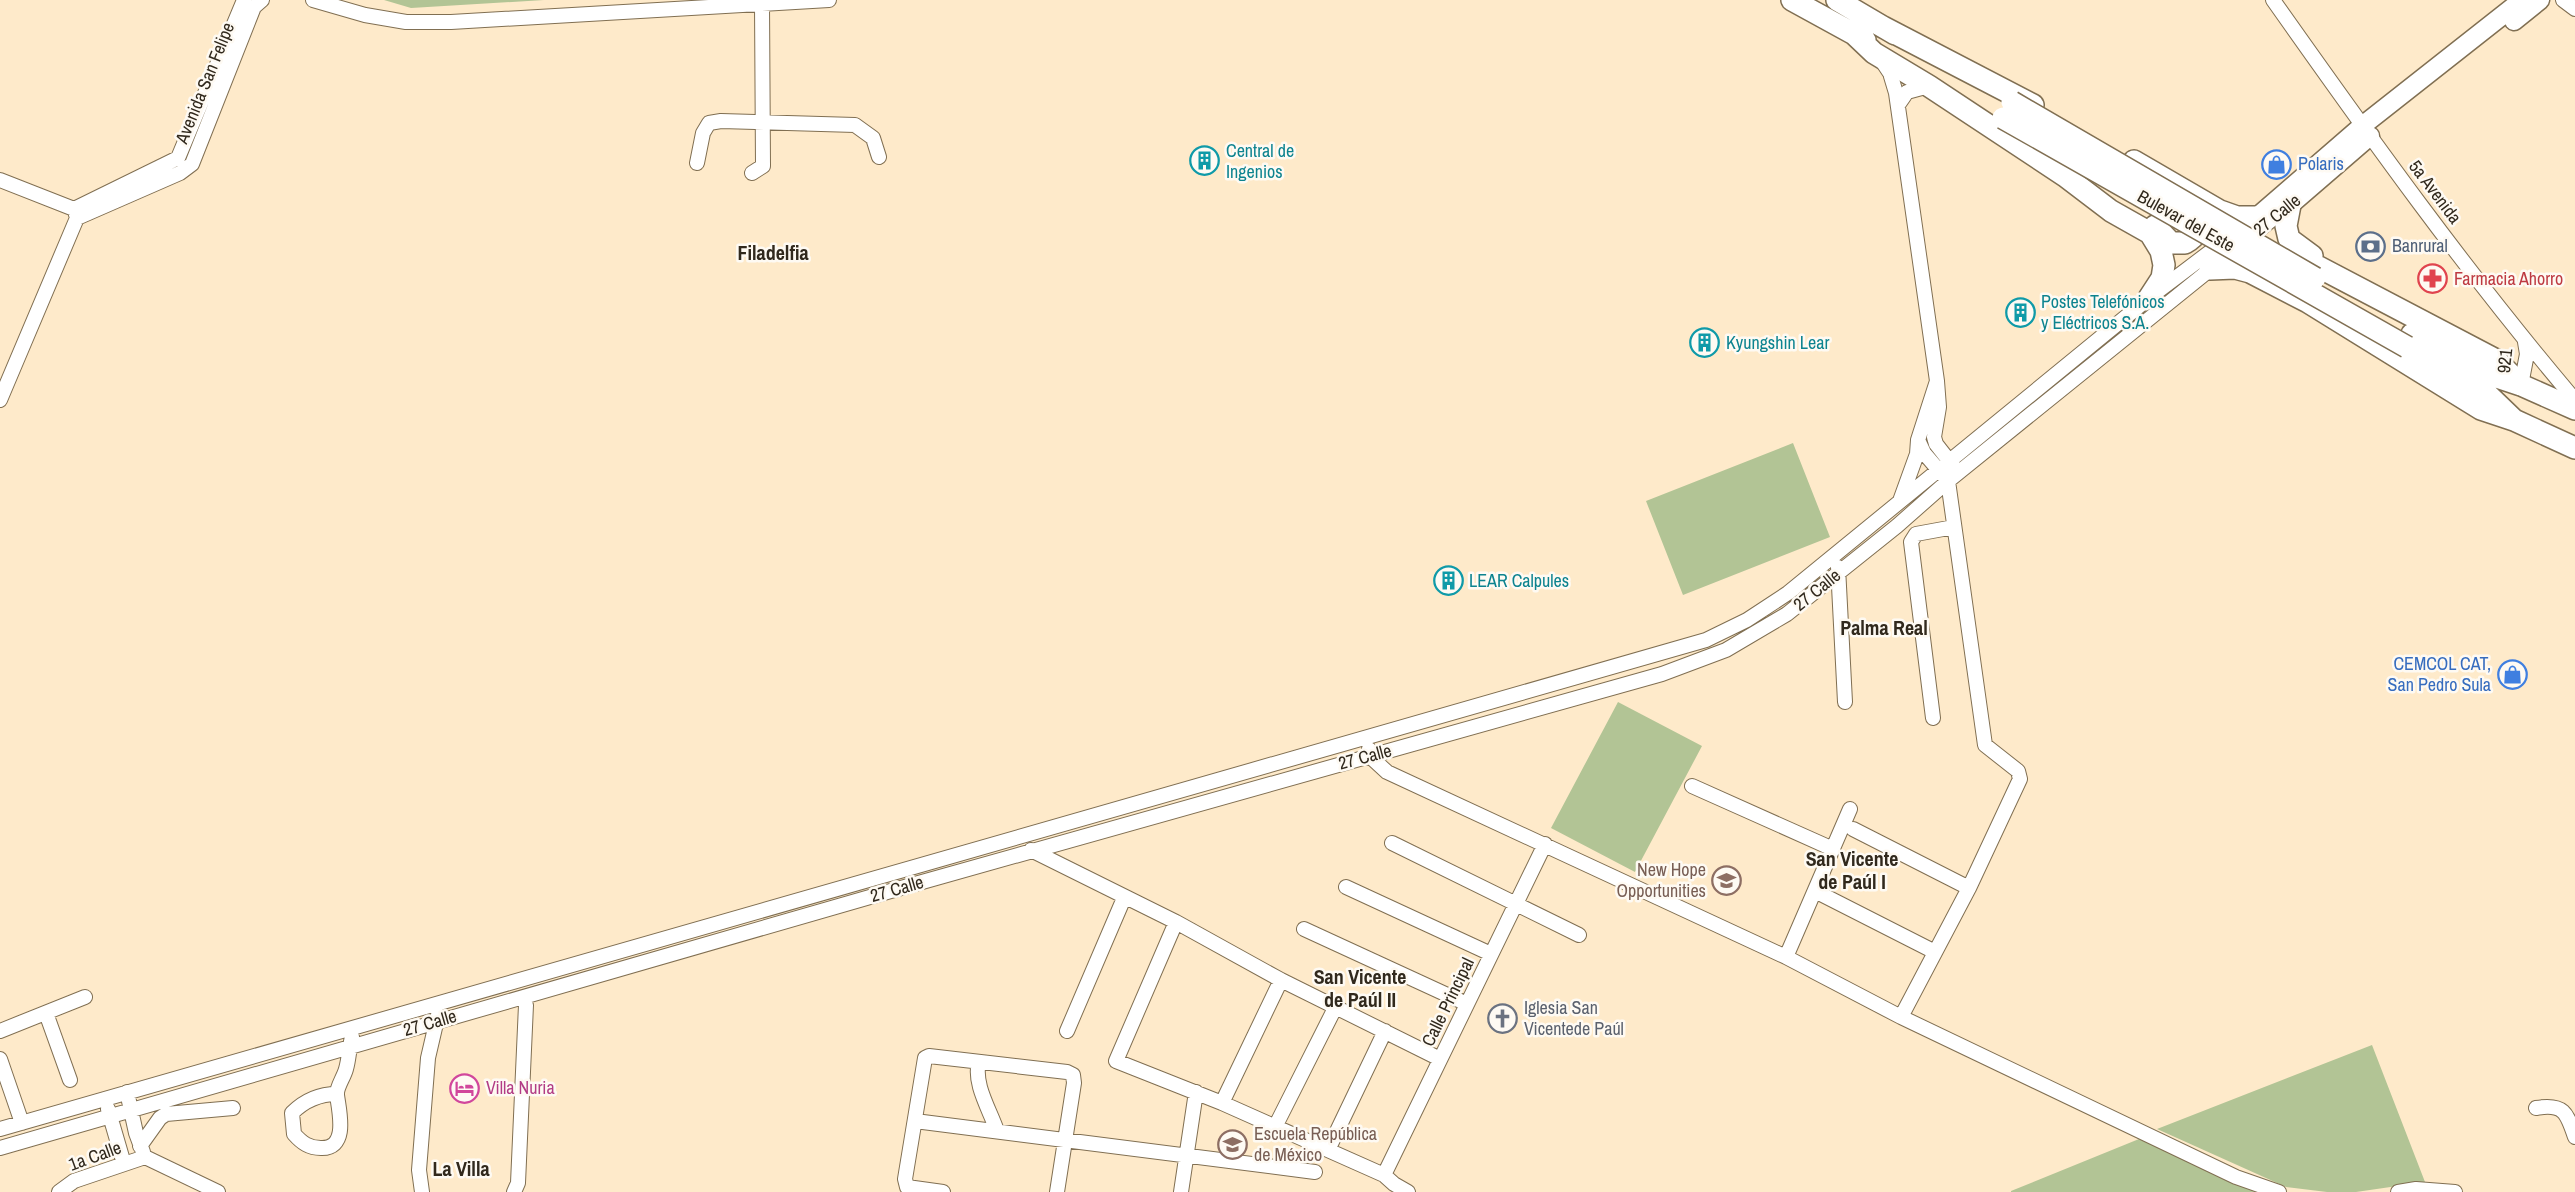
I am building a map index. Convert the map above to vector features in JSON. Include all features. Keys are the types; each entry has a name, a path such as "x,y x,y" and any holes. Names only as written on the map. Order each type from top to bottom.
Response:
{"highway":[{"name":"Bulevar del Este","path":"1792,0 1854,34 2008,110"},
{"name":"Bulevar del Este","path":"1837,0 2008,110 2409,340 2486,393 2514,420 2575,448"},
{"path":"1882,27 1992,82 2231,216 2257,217"},
{"path":"1854,34 1874,54 1929,86 2065,176 2111,211 2150,233 2155,238 2163,258 2163,272 2159,285 2149,298"},
{"path":"2065,176 2150,223 2167,240 2176,244 2192,239 2198,232 2202,221 2199,210 2184,189"},
{"path":"2290,205 2286,226 2289,239 2344,279"},
{"path":"2274,284 2269,263 2273,257 2290,252 2344,279 2402,313 2496,360 2521,385"},
{"path":"2210,269 2235,268 2250,272 2308,302 2481,409 2514,420"},
{"name":"Bulevar del Este","path":"2409,340 2575,409"}],"main road":[{"path":"2366,131 2522,0"},
{"name":"27 Calle","path":"2257,217 2366,131 2541,0"},
{"name":"27 Calle","path":"2290,205 2366,131"}],"street":[{"name":"Avenida San Felipe","path":"75,214 178,158 244,0"},
{"name":"Avenida San Felipe","path":"75,214 180,173 192,164 254,7 262,0"},
{"path":"314,0 365,15 406,22 451,22 829,0"},
{"name":"5a Avenida","path":"2273,0 2366,131 2525,342 2575,400"},
{"path":"2563,0 2575,9"},
{"path":"752,173 763,166 762,4"},
{"path":"1874,54 1892,77 1898,105 1937,381 1939,407 1934,437 1943,465"},
{"path":"1898,105 1907,92 1929,86"},
{"path":"698,163 703,133 709,123 721,121 855,125 873,138 879,158"},
{"path":"0,180 75,214 0,398"},
{"name":"27 Calle","path":"0,1148 350,1045 1662,674 1704,658 1742,642 1787,614 2290,205"},
{"name":"27 Calle","path":"0,1128 1699,642 1740,624 1788,592 2149,298 2257,217"},
{"name":"921","path":"2521,385 2527,354 2525,342"},
{"path":"1899,503 1917,454 1918,440 1937,381"},
{"path":"1901,1017 1969,888 2020,779 2018,771 1985,745 1954,527 1953,477 1918,440"},
{"path":"1933,718 1911,542 1916,534 1954,527"},
{"path":"1837,553 1845,702"},
{"path":"1740,624 1742,642"},
{"path":"1699,642 1704,658"},
{"path":"1364,739 1372,755 1387,772 1786,957 1901,1017 2236,1177 2279,1192"},
{"path":"1692,786 1833,849"},
{"path":"1786,957 1850,809"},
{"path":"1853,829 1969,888"},
{"path":"1010,840 1176,922 1281,980 1440,1059"},
{"path":"1392,843 1579,935"},
{"name":"Calle Principal","path":"1384,1175 1545,844"},
{"path":"1346,887 1491,954"},
{"path":"1815,891 1935,952"},
{"path":"1067,1031 1124,898"},
{"path":"1176,922 1116,1061 1222,1103 1384,1175 1408,1192"},
{"path":"1304,929 1467,1004"},
{"path":"682,951 683,933"},
{"path":"1222,1103 1281,980"},
{"path":"0,1031 85,997"},
{"path":"422,1192 419,1170 428,1058 442,1001"},
{"path":"514,1192 518,1183 526,1005"},
{"path":"1275,1127 1336,1006"},
{"path":"415,1009 428,1058"},
{"path":"46,1013 70,1080"},
{"path":"336,1094 316,1097 302,1103 292,1113 294,1134 309,1147 324,1148 336,1143 339,1138 340,1107 336,1094 346,1069 355,1027"},
{"path":"1328,1150 1385,1031"},
{"path":"943,1192 907,1187 905,1179 926,1056 1067,1072 1073,1075 1074,1083 1057,1192"},
{"path":"0,1059 22,1123"},
{"path":"980,1062 977,1069 982,1093 997,1131"},
{"path":"127,1092 143,1151 218,1192"},
{"path":"1181,1192 1196,1092"},
{"path":"106,1098 124,1164"},
{"path":"2536,1108 2546,1106 2565,1112 2575,1137"},
{"path":"143,1151 160,1118 165,1114 233,1108"},
{"path":"915,1121 1315,1172"},
{"name":"1a Calle","path":"59,1192 74,1181 124,1164 143,1151"},
{"path":"2398,1192 2416,1189 2455,1192"}],"green space":[{"path":"384,0 544,0 411,8"},
{"path":"1793,443 1830,537 1683,595 1646,501"},
{"path":"1618,702 1702,746 1635,872 1551,828"},
{"path":"2372,1045 2425,1182 2356,1192 2327,1192 2286,1187 2157,1129"},
{"path":"2139,1139 2257,1192 2011,1192 2011,1191"}],"place":[{"name":"Central de Ingenios","path":"1205,161"},
{"name":"Polaris","path":"2277,164"},
{"name":"Banrural","path":"2371,246"},
{"name":"Farmacia Ahorro","path":"2433,279"},
{"name":"Postes Telefónicos y Eléctricos S.A.","path":"2020,312"},
{"name":"Kyungshin Lear","path":"1705,343"},
{"name":"LEAR Calpules","path":"1448,581"},
{"name":"CEMCOL CAT, San Pedro Sula","path":"2512,674"},
{"name":"New Hope Opportunities","path":"1727,880"},
{"name":"Iglesia San Vicentede Paúl","path":"1503,1018"},
{"name":"Villa Nuria","path":"465,1088"},
{"name":"Escuela República de México","path":"1233,1144"}],"district":[{"name":"Filadelfia","path":"773,253"},
{"name":"Palma Real","path":"1884,628"},
{"name":"San Vicente de Paúl I","path":"1852,870"},
{"name":"San Vicente de Paúl II","path":"1360,988"},
{"name":"La Villa","path":"461,1169"}]}
